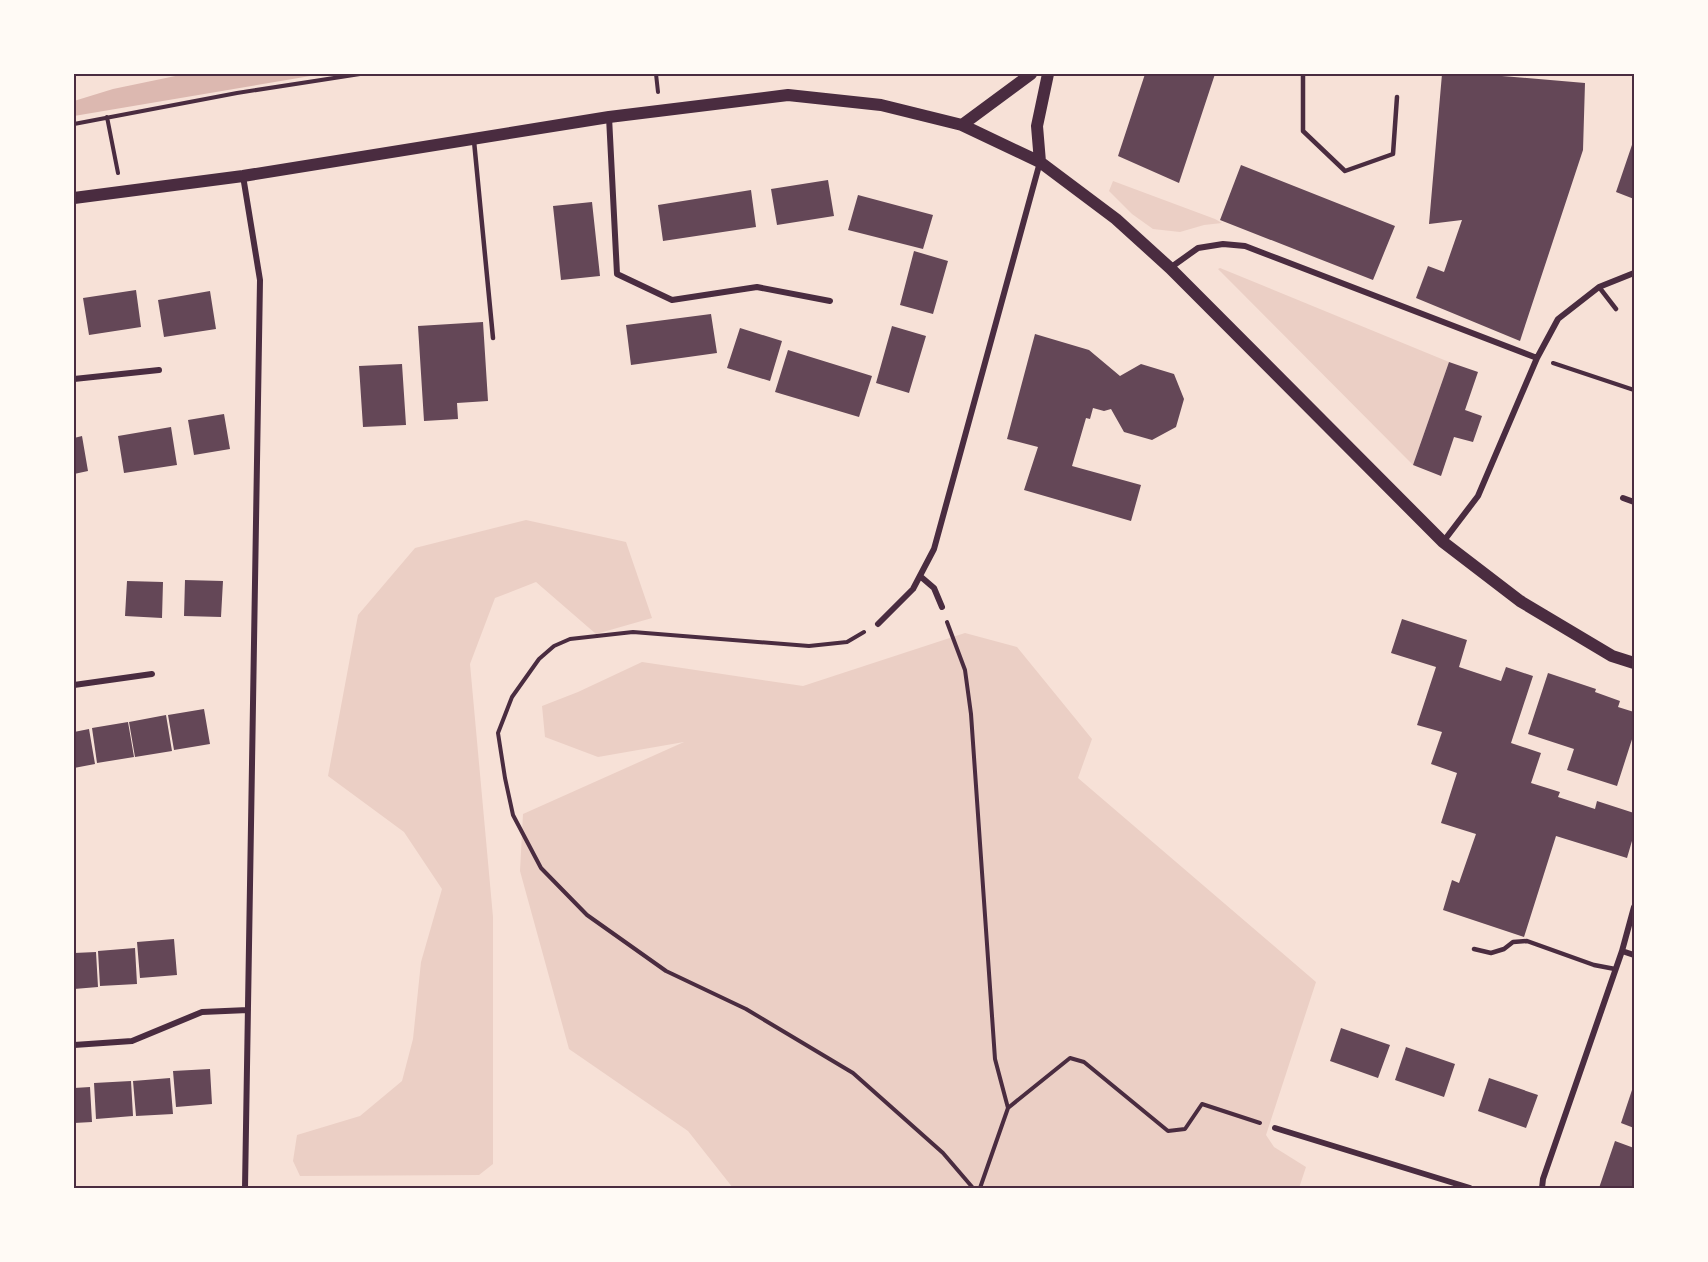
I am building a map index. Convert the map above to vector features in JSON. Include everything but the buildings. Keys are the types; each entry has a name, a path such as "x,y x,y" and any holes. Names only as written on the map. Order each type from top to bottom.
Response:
{"main road":[{"path":"962,125 1031,74"},
{"path":"1040,162 1037,126 1048,74"},
{"path":"74,198 243,176 609,117 788,95 881,105 962,125 1040,162 1116,219 1170,268 1443,542 1520,602 1612,656 1635,663"}],"street":[{"path":"609,117 617,274 672,300 757,286 830,301"},
{"path":"878,624 913,589 934,549 1040,162"},
{"path":"243,176 260,280 245,1188"},
{"path":"1170,268 1197,248 1223,244 1245,246 1537,358"},
{"path":"1443,542 1478,496 1537,358 1558,319 1599,287 1635,273"},
{"path":"74,379 159,370"},
{"path":"1623,498 1635,502"},
{"path":"920,576 934,588 942,607"},
{"path":"74,685 152,674"},
{"path":"1542,1188 1574,1084 1622,951 1635,907"},
{"path":"1622,951 1635,955"},
{"path":"74,1045 132,1041 202,1012 248,1010"},
{"path":"1275,1128 1470,1188"}],"lane":[{"path":"1303,74 1303,131 1345,171 1393,154 1397,97"},
{"path":"473,139 493,338"},
{"path":"1599,287 1616,309"},
{"path":"1474,949 1491,953 1504,949 1513,942 1527,941 1594,965 1615,969"}],"path":[{"path":"74,124 360,74"},
{"path":"107,117 121,192"},
{"path":"1537,358 1635,390"},
{"path":"942,607 965,670 971,714 995,1059 1008,1108"},
{"path":"878,624 847,642 809,646 633,632 570,639 554,646 539,659 512,697 498,733 505,778 513,815 541,868 587,915 666,971 746,1010 853,1073 943,1153 973,1188"},
{"path":"980,1188 1008,1108 1070,1058 1084,1062 1168,1131 1185,1129 1202,1104 1275,1128"}],"shaded area":[{"path":"185,74 322,74 74,116 74,101 113,89"},
{"path":"1113,181 1222,223 1204,225 1180,232 1153,229 1132,214 1109,191"},
{"path":"1218,269 1449,362 1413,465"},
{"path":"526,520 626,542 652,618 596,634 536,582 495,598 470,664 493,917 493,1164 479,1175 300,1176 293,1161 297,1135 360,1116 402,1081 413,1039 421,962 442,889 404,832 328,776 358,615 415,548"},
{"path":"965,633 1017,647 1092,739 1078,778 1316,982 1266,1135 1274,1147 1306,1167 1299,1188 733,1188 688,1131 569,1049 520,871 523,814 684,742 598,757 545,737 542,706 642,662 803,686"}]}
